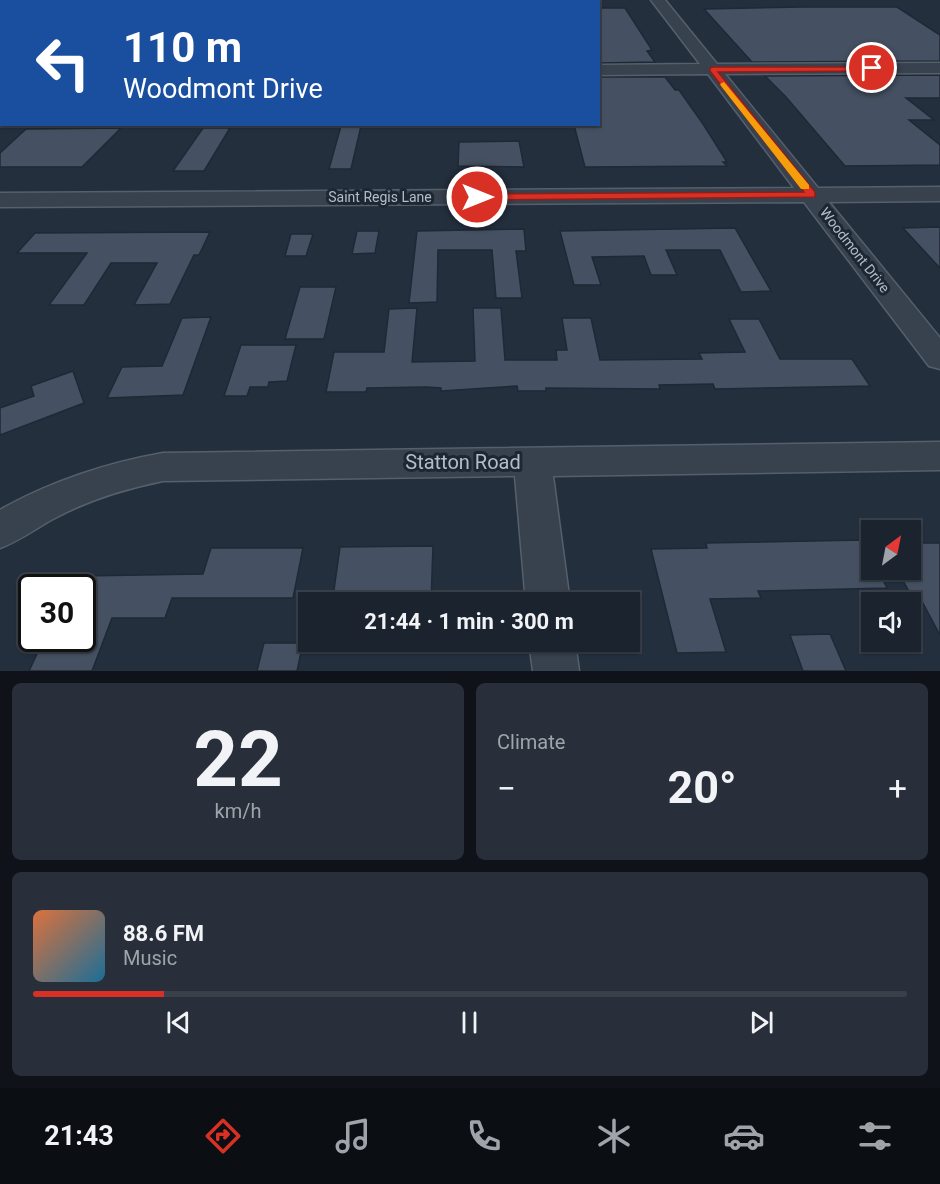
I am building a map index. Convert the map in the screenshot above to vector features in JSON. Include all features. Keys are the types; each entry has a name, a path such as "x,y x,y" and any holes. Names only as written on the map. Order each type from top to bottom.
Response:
{"street":[{"name":"Woodmont Drive","path":"658,0 940,359"},
{"path":"600,70 940,68"},
{"name":"Saint Regis Lane","path":"0,200 940,194"},
{"name":"Statton Road","path":"0,531 46,503 91,483 131,472 163,467 940,456"},
{"path":"534,462 534,488 547,592"},
{"path":"553,652 556,671"}],"lane":[{"path":"0,0 81,0"}],"building":[{"path":"897,7 940,35 940,61 752,62 704,9"},
{"path":"600,8 625,8 652,50 647,51 655,62 600,63"},
{"path":"940,75 940,98 906,98 934,120 909,120 940,145 940,165 845,166 765,76"},
{"path":"600,77 665,77 675,90 679,90 727,162 723,162 727,166 585,167 574,126 600,126"},
{"path":"341,126 361,126 351,169 329,169"},
{"path":"121,128 82,167 0,167 0,153 26,129"},
{"path":"203,128 230,128 204,171 173,171"},
{"path":"519,141 524,167 458,166 459,142"},
{"path":"940,227 940,268 903,228"},
{"path":"735,228 771,291 741,292 720,250 666,250 677,275 651,275 644,256 592,257 601,285 574,285 560,231"},
{"path":"524,229 526,251 516,251 522,298 496,298 492,250 438,250 437,302 409,303 417,231"},
{"path":"357,231 379,231 375,253 352,254"},
{"path":"210,232 199,255 194,255 170,304 134,305 157,263 111,263 84,305 49,305 87,253 17,253 35,233"},
{"path":"291,234 313,234 306,256 285,256"},
{"path":"300,287 336,287 324,339 285,339"},
{"path":"417,308 412,362 475,361 473,308 501,308 505,360 557,360 556,350 567,350 562,318 591,318 600,360 702,359 699,353 745,352 729,319 759,319 780,359 852,359 870,386 715,389 713,384 659,385 660,389 546,388 546,391 518,391 517,386 441,391 441,388 426,387 367,388 366,392 326,392 334,352 384,352 389,309"},
{"path":"211,317 183,395 107,398 122,367 162,366 182,318"},
{"path":"241,345 296,345 287,381 269,382 268,387 250,387 247,396 224,396"},
{"path":"73,371 84,403 0,435 0,408 34,396 31,386"},
{"path":"861,540 861,580 883,580 887,588 758,591 761,598 710,599 726,652 677,653 651,549 707,548 706,543"},
{"path":"921,543 940,543 940,635 921,599 921,592 909,592 903,580 921,580"},
{"path":"433,546 431,592 334,592 340,547"},
{"path":"211,548 303,548 293,598 172,598 165,618 112,618 92,671 29,671 38,652 96,652 96,576 203,574"},
{"path":"830,634 846,671 803,671 790,635"},
{"path":"264,643 298,643 298,652 301,652 297,671 257,671"}],"slow traffic":[{"path":"724,84 805,187"}],"route":[{"path":"477,197 811,195 713,69 872,68"}]}
